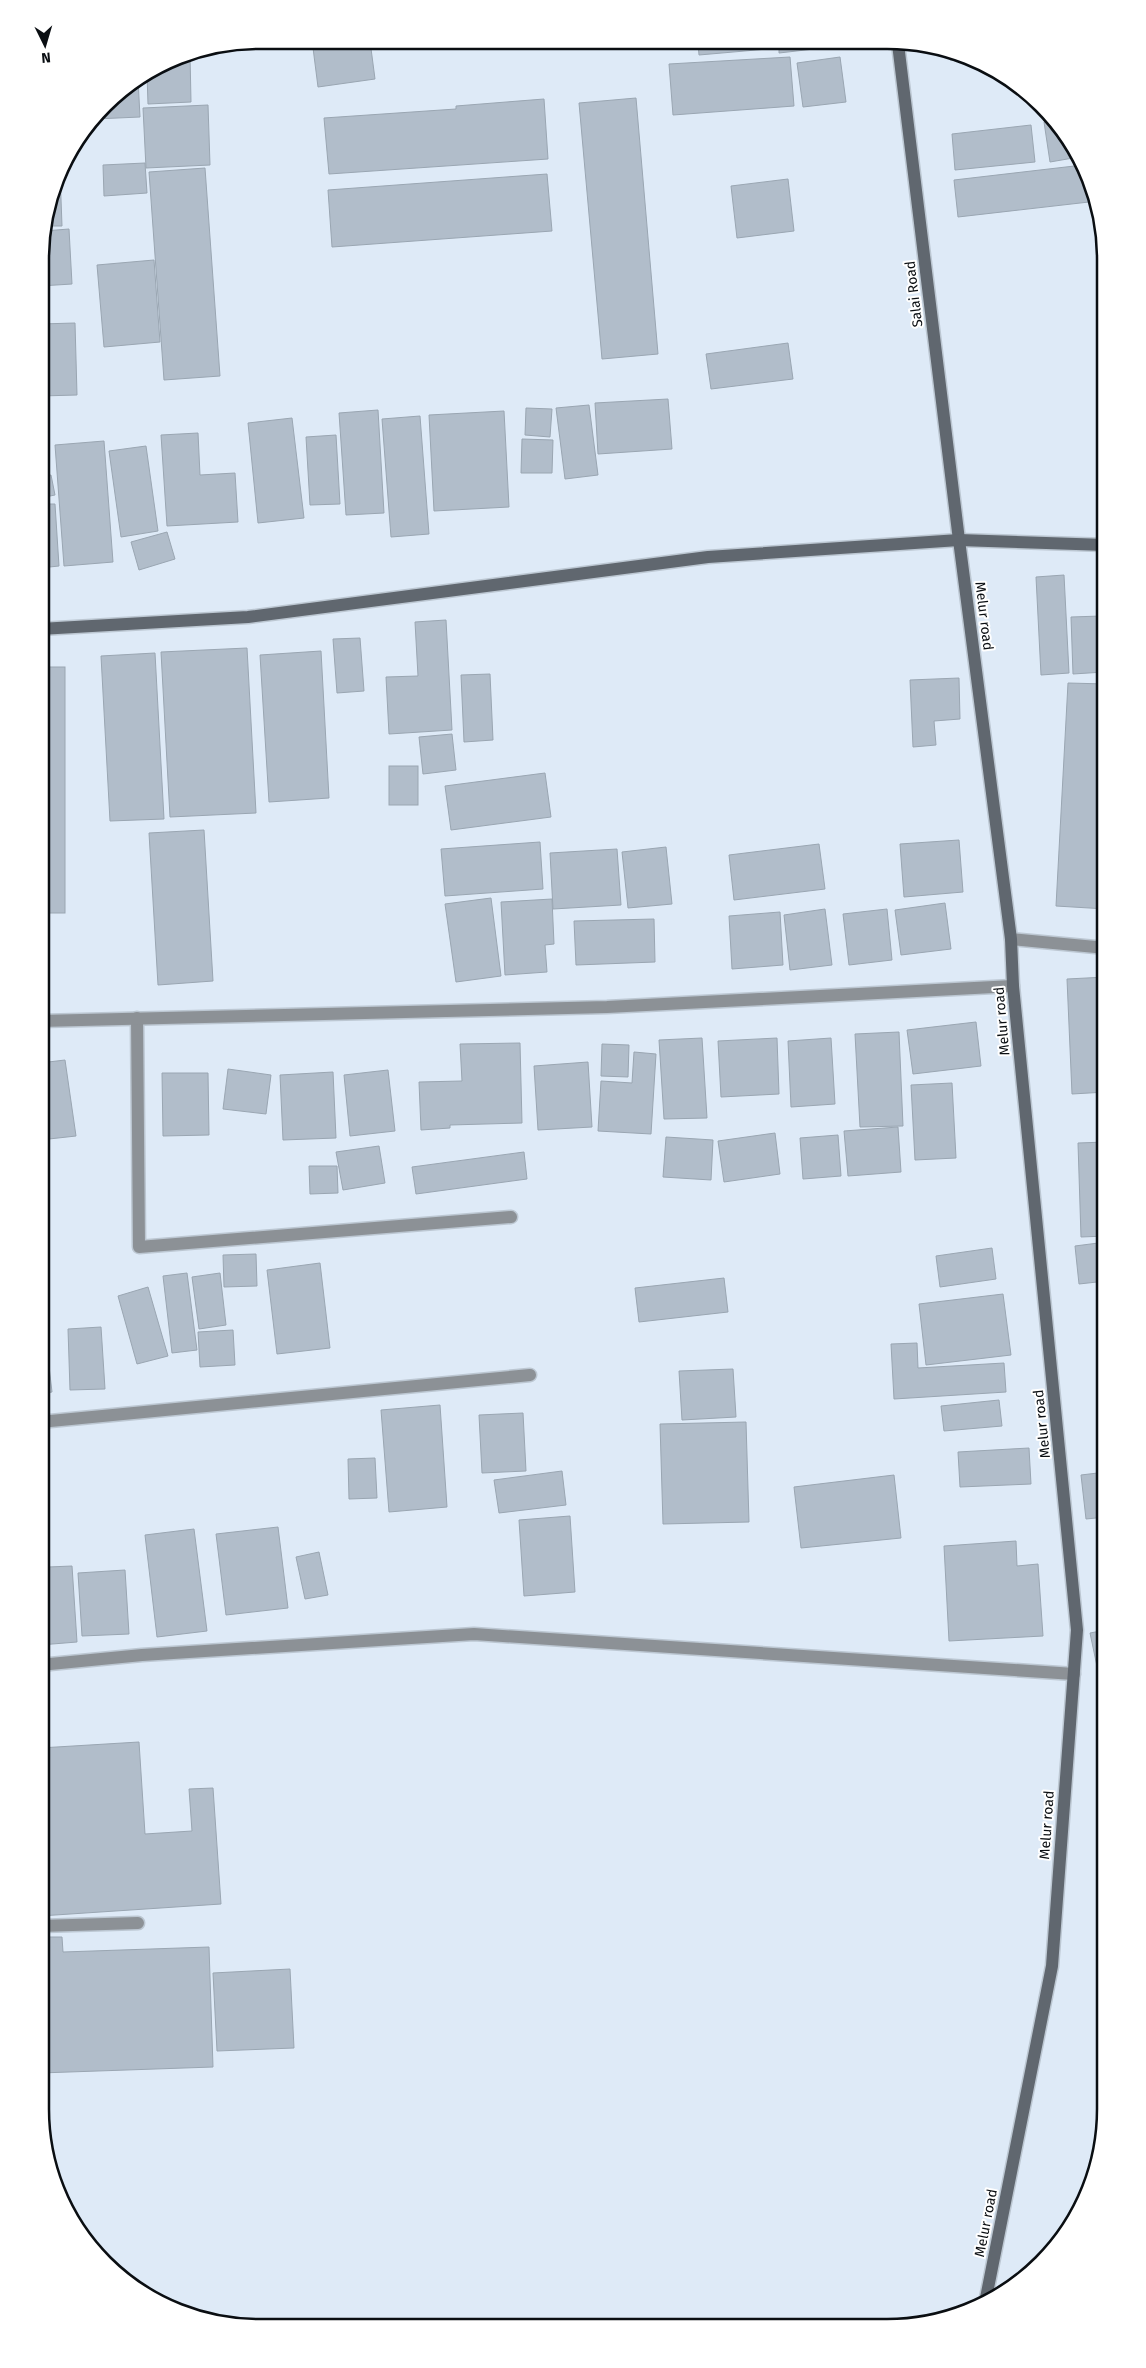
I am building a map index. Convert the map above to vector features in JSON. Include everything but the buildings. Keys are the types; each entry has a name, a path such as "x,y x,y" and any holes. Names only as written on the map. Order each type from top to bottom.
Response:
{"street":[{"name":"Salai Road","path":"899,49 959,540"},
{"path":"49,628 248,617 708,557 959,540 1097,545"},
{"name":"Melur road","path":"959,540 1011,939 1013,986 1077,1630 1052,1966 988,2293"},
{"path":"1011,939 1097,947"},
{"path":"49,1021 606,1007 1013,986"},
{"path":"137,1018 139,1246 511,1217"},
{"path":"49,1421 530,1374"},
{"path":"49,1663 142,1655 474,1634 1074,1674"},
{"path":"49,1926 138,1923"}]}
